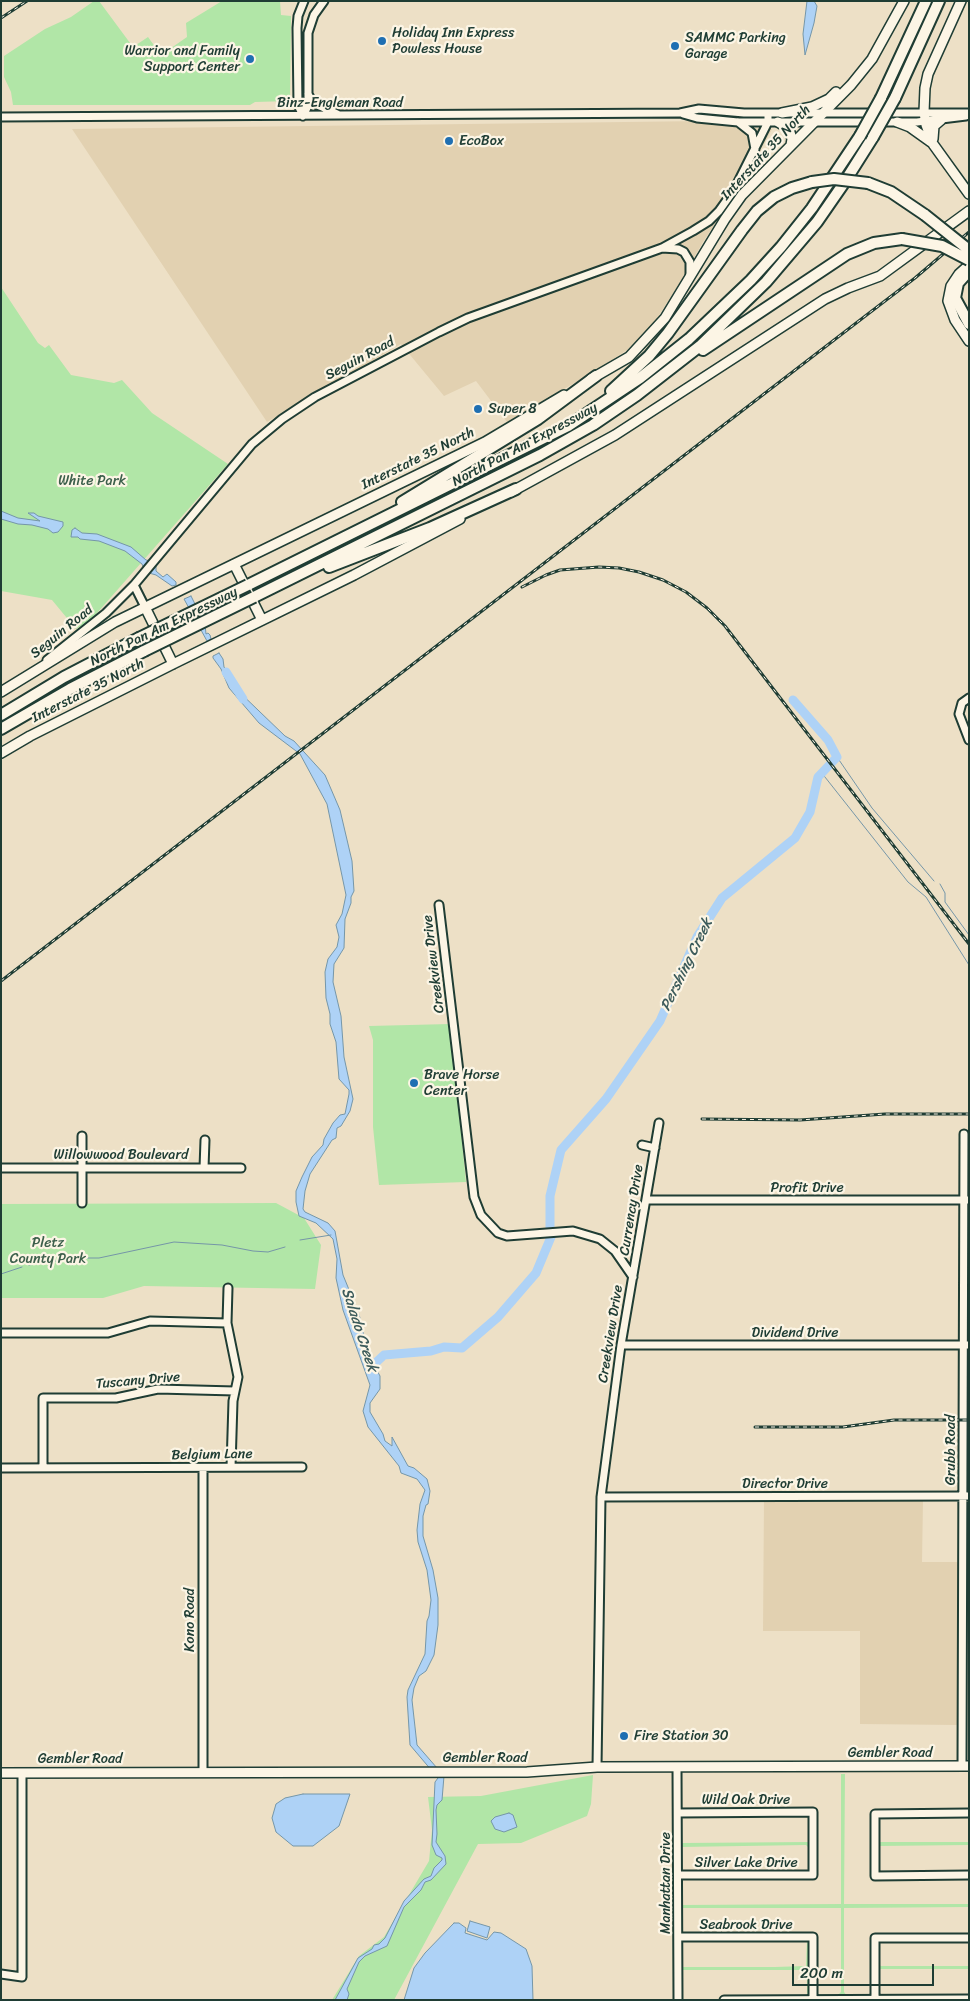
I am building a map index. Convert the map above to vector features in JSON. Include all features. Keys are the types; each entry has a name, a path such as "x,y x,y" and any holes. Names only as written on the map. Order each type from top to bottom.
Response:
{"highway":[{"path":"890,81 922,1"},
{"name":"North Pan Am Expressway","path":"1,715 64,677 139,638 568,426 598,408 647,373 689,340 751,280 781,247 812,208 860,136 881,98 926,1"},
{"name":"North Pan Am Expressway","path":"1,729 70,689 144,651 564,442 616,411 688,356 734,315 790,255 832,201 873,137 895,98 939,1"},
{"path":"598,408 605,396 650,356 757,211 774,197 792,188 834,178 868,183 891,192 925,215 969,250"},
{"path":"688,356 703,350 847,254 874,243 902,239 923,242 942,246 969,260"},
{"path":"969,271 958,283 955,298 969,324"},
{"path":"372,524 395,507 538,419 596,376"},
{"path":"279,585 385,546 516,490"},
{"path":"1,736 70,689"}],"main road":[{"name":"Interstate 35 North","path":"1,692 76,644 145,607 485,442 629,357 665,318 725,219 742,195 851,85 873,58 904,1"},
{"path":"961,1 928,74 925,88 924,112 925,122 933,144 969,194"},
{"path":"782,113 812,107 829,99 873,58"},
{"path":"933,144 934,127 941,120"},
{"path":"778,122 789,129 792,139 791,145"},
{"path":"897,122 910,127 933,144"},
{"name":"Interstate 35 North","path":"1,753 30,736 172,664 354,575 516,490 615,435 826,299 880,276 969,210"},
{"path":"969,265 958,274 951,286 948,301 955,320 969,341"},
{"path":"234,564 262,620"},
{"path":"145,607 172,664"},
{"name":"Gembler Road","path":"1,1773 536,1772 597,1767 965,1766"}],"street":[{"path":"303,116 298,105 297,28 298,16 304,1"},
{"path":"303,116 308,106 308,33 314,15 324,1"},
{"path":"308,93 316,104 340,115"},
{"name":"Binz-Engleman Road","path":"1,117 680,113 698,109 744,114 924,112 969,114"},
{"name":"Binz-Engleman Road","path":"680,113 697,118 738,122 925,122 969,114"},
{"name":"Seguin Road","path":"26,676 106,613 134,585 252,444 282,419 315,397 414,344 468,318 662,248 709,221 719,211 734,190 768,122 768,114"},
{"path":"738,122 752,133 755,149"},
{"path":"662,248 678,249 684,252 691,266 690,278"},
{"path":"134,585 145,607"},
{"path":"969,698 962,703 959,709 959,720 969,740"},
{"name":"Creekview Drive","path":"439,905 474,1196 481,1215 498,1233 507,1236 573,1231 600,1239 615,1251 633,1277 621,1345 601,1497 597,1767"},
{"name":"Currency Drive","path":"633,1277 659,1123"},
{"name":"Grubb Road","path":"964,1134 966,1200 965,1766"},
{"path":"82,1136 82,1203"},
{"path":"204,1168 205,1140"},
{"name":"Currency Drive","path":"642,1145 655,1148"},
{"name":"Willowwood Boulevard","path":"1,1168 241,1168"},
{"name":"Profit Drive","path":"646,1200 966,1200"},
{"path":"228,1288 228,1323 238,1370 232,1420 231,1467"},
{"path":"1,1333 108,1333 150,1321 228,1323"},
{"name":"Dividend Drive","path":"621,1345 966,1345"},
{"name":"Tuscany Drive","path":"43,1468 42,1398 116,1398 158,1389 235,1390"},
{"path":"119,1458 122,1468"},
{"name":"Belgium Lane","path":"1,1468 302,1466"},
{"name":"Kono Road","path":"203,1468 203,1772"},
{"name":"Director Drive","path":"601,1497 966,1496"},
{"name":"Manhattan Drive","path":"678,1767 678,2000"},
{"path":"1,1974 22,1977 22,1773"},
{"name":"Wild Oak Drive","path":"678,1813 813,1812 813,1875"},
{"path":"969,1813 875,1814 875,1876 969,1875"},
{"name":"Silver Lake Drive","path":"678,1875 813,1875"},
{"name":"Seabrook Drive","path":"679,1938 813,1937 813,1999"},
{"path":"875,2000 875,1938 969,1938"},
{"path":"724,2000 969,2000"}],"shaded area":[{"path":"704,121 738,127 772,129 747,176 703,242 656,320 627,350 590,374 507,422 476,381 444,396 401,344 267,422 72,129"},
{"path":"764,1499 923,1500 922,1562 958,1562 957,1725 860,1724 860,1631 763,1631"}],"green space":[{"path":"94,1 99,1 133,47 148,37 161,55 187,37 186,23 222,1 280,1 281,15 291,16 290,101 255,102 250,105 13,105 11,92 4,77 4,56 45,29 71,17"},
{"name":"White Park","path":"1,287 38,343 45,348 49,345 71,375 114,383 122,380 152,413 228,464 90,621 76,629 52,600 1,591"},
{"name":"Brave Horse Center","path":"450,1024 466,1182 379,1185 373,1127 373,1040 369,1026"},
{"name":"Pletz County Park","path":"276,1203 304,1218 321,1245 315,1289 144,1286 103,1298 1,1298 1,1204"},
{"path":"841,1774 845,1774 844,1904 969,1904 969,1907 844,1908 844,1992 847,1996 837,1996 841,1992 841,1908 680,1908 680,1905 841,1904"},
{"path":"593,1775 591,1804 587,1816 521,1843 478,1844 394,2000 332,2000 359,1956 384,1937 429,1861 432,1830 428,1797 481,1796"},
{"path":"880,1818 880,1842 969,1842 969,1845 878,1846 878,1820"},
{"path":"680,1842 809,1842 808,1847 806,1845 680,1847"},
{"path":"807,1940 809,1948 809,1989 807,1996 807,1970 681,1970 681,1942 683,1941 683,1967 775,1967 806,1966"},
{"path":"877,1964 881,1966 969,1966 969,1969 877,1969"}],"water":[{"path":"807,1 814,1 817,6 805,55 803,34"},
{"path":"1,511 18,518 40,521 28,513 34,513 38,516 63,522 63,526 58,532 53,533 48,529 1,519"},
{"path":"75,528 82,533 97,534 131,547 146,560 156,565 156,571 163,577 167,574 176,582 176,585 172,586 156,575 149,573 142,564 125,551 99,541 71,537 72,530"},
{"path":"191,596 205,624 206,634 210,635 211,639 207,641 184,599"},
{"path":"219,653 223,659 224,667 231,678 232,685 285,736 294,741 325,775 340,810 352,861 354,891 345,919 344,948 334,964 333,982 341,1016 344,1057 353,1099 350,1111 341,1126 337,1128 336,1138 332,1140 310,1174 305,1191 303,1209 305,1212 328,1223 335,1231 343,1275 359,1314 368,1354 380,1376 380,1389 370,1403 370,1412 385,1441 392,1446 392,1437 408,1466 414,1468 427,1479 430,1491 428,1504 423,1516 423,1536 433,1570 438,1598 438,1625 434,1655 426,1671 419,1676 412,1700 417,1745 444,1776 442,1800 437,1805 436,1810 436,1842 445,1856 446,1864 431,1880 425,1882 421,1890 404,1907 387,1946 365,1956 359,1962 347,1989 349,1994 347,2000 335,2000 358,1958 385,1938 404,1901 424,1879 431,1876 434,1868 442,1860 442,1858 436,1855 432,1845 435,1782 438,1778 410,1745 407,1697 408,1690 425,1654 427,1621 431,1600 427,1570 418,1542 417,1530 420,1504 425,1490 417,1479 401,1473 399,1466 368,1427 363,1411 370,1385 343,1310 336,1278 337,1259 333,1239 316,1223 299,1216 296,1202 296,1191 302,1177 312,1157 323,1145 324,1139 333,1123 340,1115 345,1114 349,1094 349,1090 339,1079 336,1042 330,1024 330,1014 326,998 325,972 328,959 337,947 339,937 336,925 342,914 346,895 327,804 300,754 259,723 229,688 221,669 213,658 213,656"},
{"path":"303,1794 350,1794 339,1826 313,1846 293,1846 276,1832 272,1818 276,1804 285,1798"},
{"path":"509,1813 513,1815 517,1827 504,1832 495,1829 491,1821 495,1817"},
{"path":"470,1921 490,1927 487,1938 467,1931"},
{"path":"454,1923 459,1923 466,1928 465,1933 487,1940 494,1932 501,1933 526,1949 532,1966 533,2000 404,2000 414,1968 425,1953"}],"waterway":[{"name":"Salado Creek","path":"226,672 243,699"},
{"name":"Pershing Creek","path":"550,1229 550,1196 561,1150 606,1099 660,1021 697,937 722,898 795,838 810,812 818,777 837,757 828,740 793,700"},
{"path":"837,757 872,808 934,881"},
{"path":"821,772 908,882 926,897 969,965"},
{"path":"940,884 945,893 945,902 969,935"},
{"path":"300,1240 331,1235"},
{"name":"Pershing Creek","path":"370,1368 384,1355 431,1351 444,1347 462,1348 498,1317 536,1273 551,1237"},
{"path":"29,1265 76,1258 99,1258 174,1242 222,1245 268,1252 285,1247"},
{"path":"1,1274 22,1267"}],"railway":[{"path":"1,18 27,1"},
{"path":"1,981 915,278 969,232"},
{"path":"522,587 560,570 599,567 619,568 663,580 686,592 707,608 725,626 969,944"},
{"path":"702,1119 800,1120 885,1114 969,1114"},
{"path":"755,1427 843,1427 894,1420 969,1420"}],"place":[{"name":"Holiday Inn Express Powless House","path":"382,41"},
{"name":"SAMMC Parking Garage","path":"675,46"},
{"name":"Warrior and Family Support Center","path":"250,59"},
{"name":"EcoBox","path":"449,141"},
{"name":"Super 8","path":"478,409"},
{"name":"Brave Horse Center","path":"414,1083"},
{"name":"Fire Station 30","path":"624,1736"}]}
